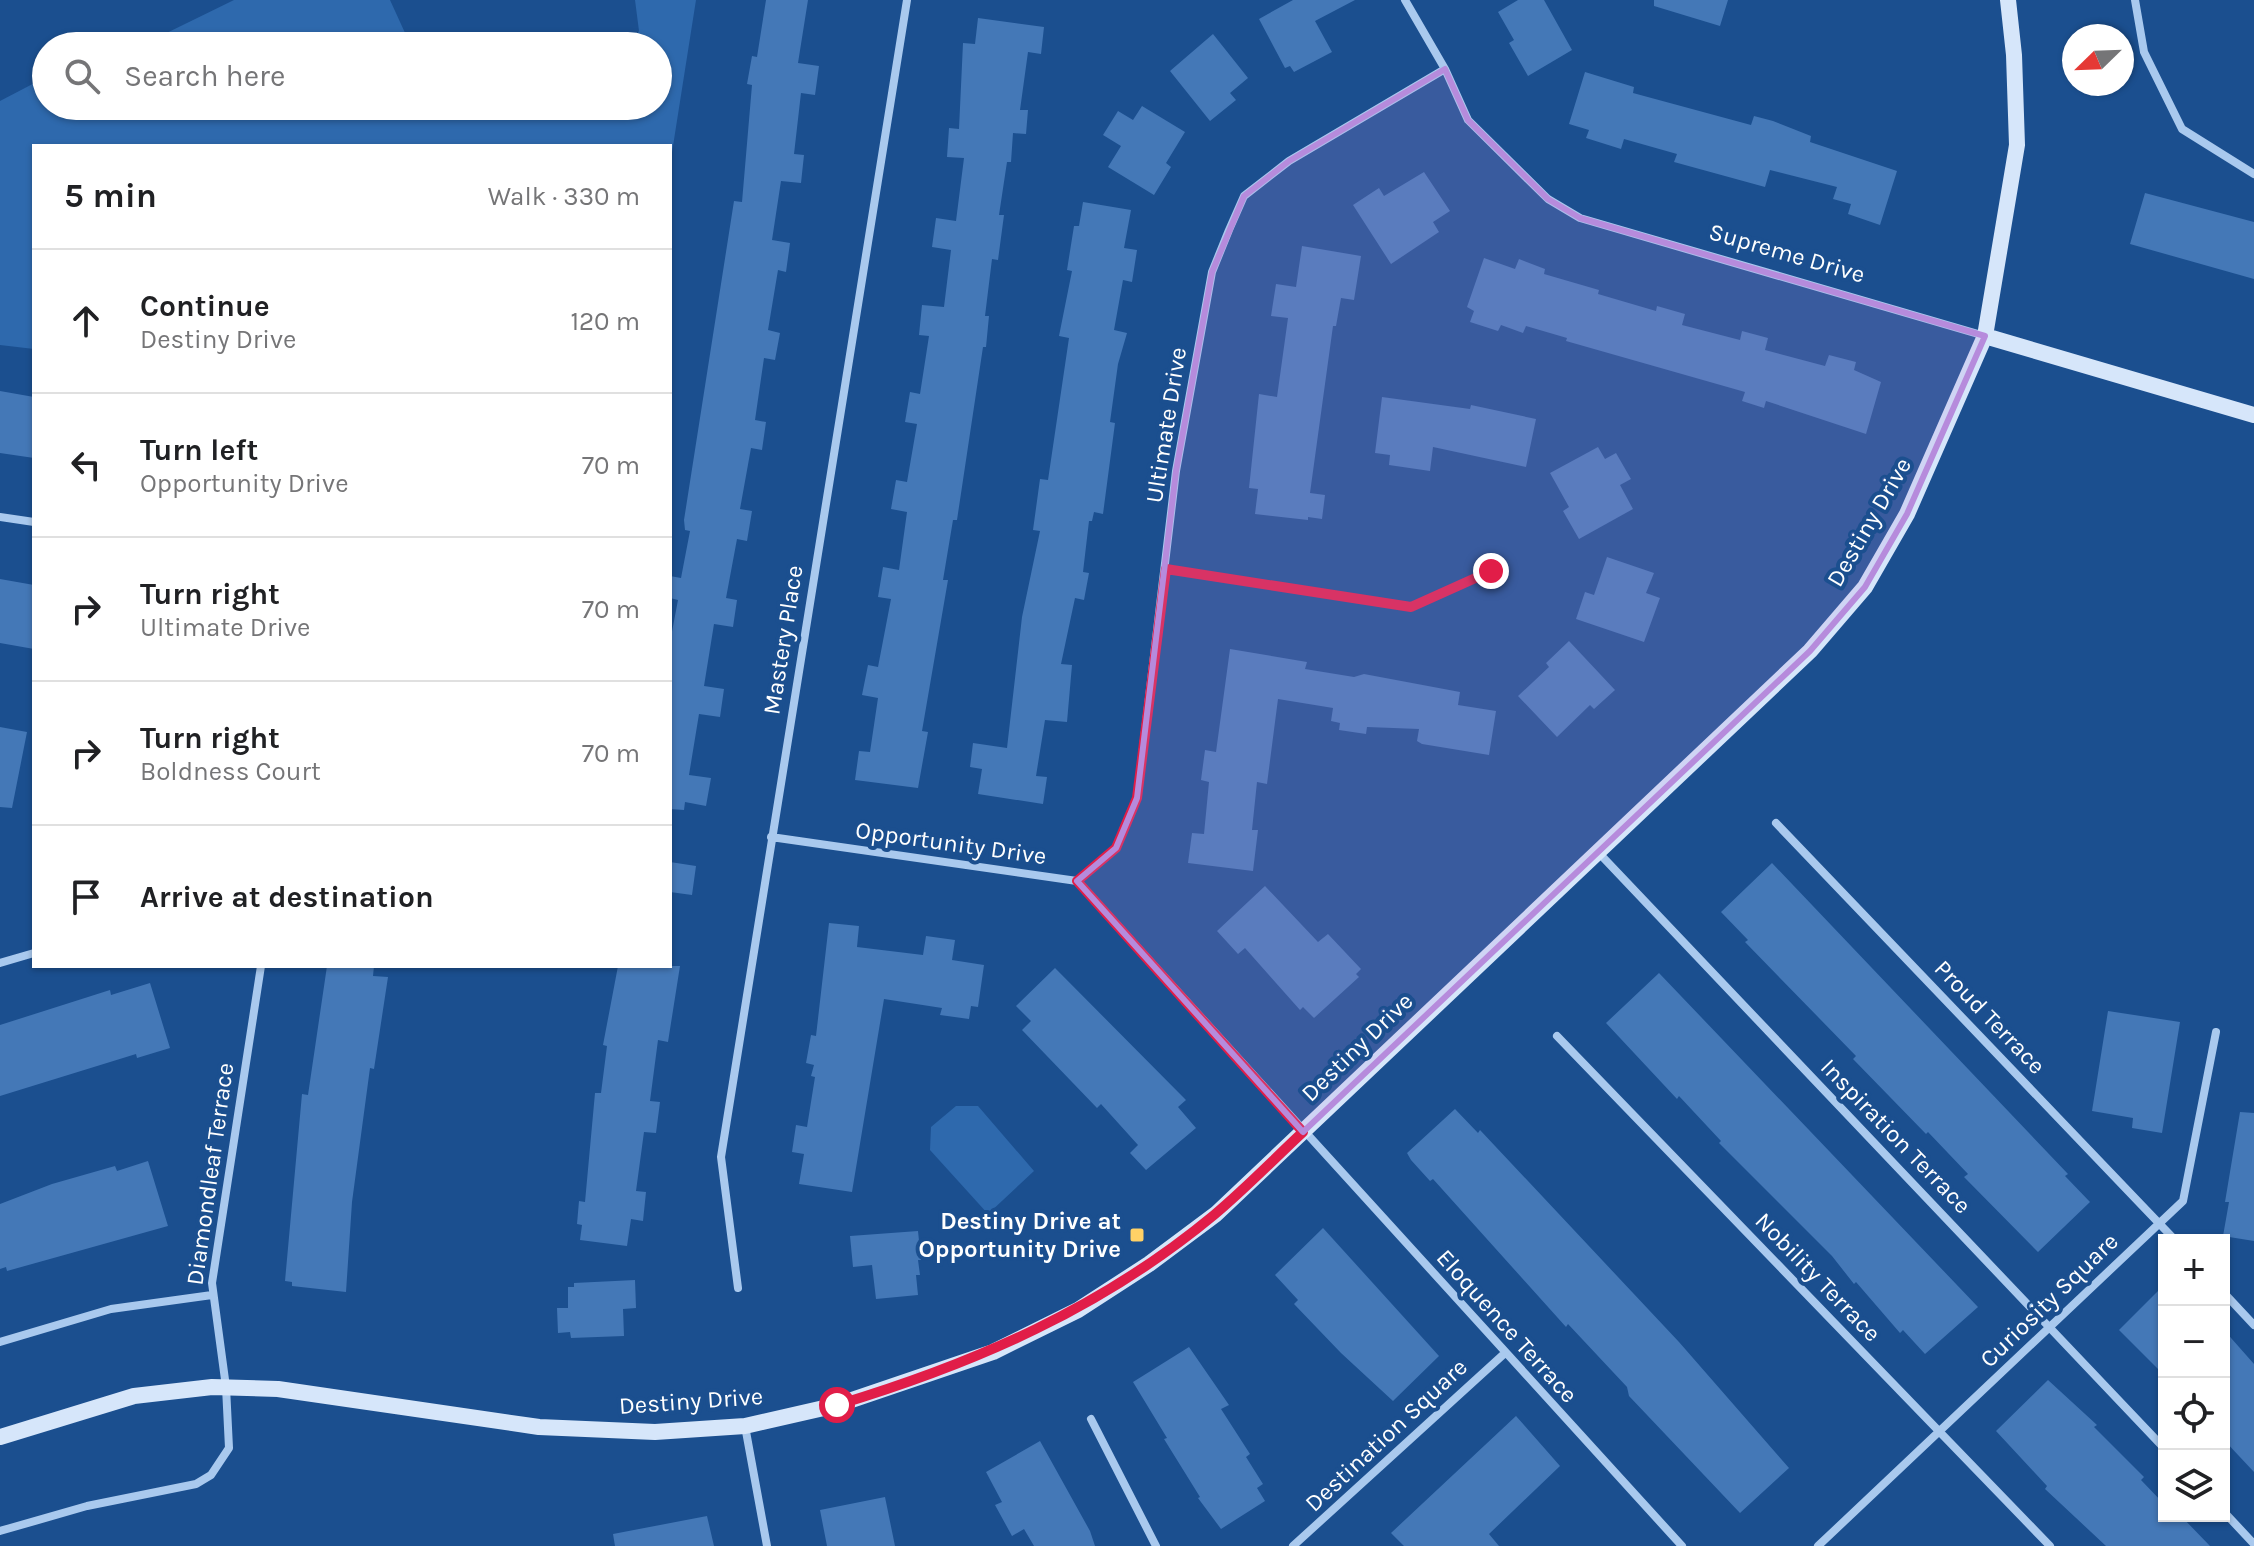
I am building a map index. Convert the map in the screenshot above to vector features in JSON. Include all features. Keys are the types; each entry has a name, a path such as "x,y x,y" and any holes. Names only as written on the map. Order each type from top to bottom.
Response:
{"street":[{"name":"Mastery Place","path":"738,1288 721,1157 907,0"},
{"name":"Supreme Drive","path":"1405,0 1445,69 1468,120 1548,199 1580,218 2254,415"},
{"name":"Destiny Drive","path":"0,1437 134,1396 226,1387 278,1389 539,1427 655,1432 745,1426 837,1405 920,1380 993,1352 1078,1310 1149,1264 1216,1214 1303,1132 1810,651 1865,587 1907,514 1985,336 2017,145 2014,55 2008,0"},
{"path":"2135,0 2144,52 2182,129 2254,174"},
{"name":"Ultimate Drive","path":"1077,881 1116,848 1137,798 1176,471 1212,272 1244,196 1289,161 1445,69"},
{"path":"0,517 32,522"},
{"path":"1166,569 1411,607 1491,571"},
{"name":"Proud Terrace","path":"1776,823 2169,1234"},
{"name":"Opportunity Drive","path":"771,837 1077,881 1303,1132"},
{"name":"Inspiration Terrace","path":"1597,851 2158,1442"},
{"path":"0,963 32,954"},
{"name":"Diamondleaf Terrace","path":"0,1531 87,1506 180,1490 204,1479 222,1462 229,1448 226,1387 212,1295 215,1249 261,968"},
{"name":"Curiosity Square","path":"1818,1546 2183,1201 2216,1032"},
{"name":"Nobility Terrace","path":"1557,1036 2050,1546"},
{"name":"Eloquence Terrace","path":"1303,1132 1682,1546"},
{"path":"0,1342 111,1309 212,1295"},
{"path":"2230,1299 2254,1325"},
{"name":"Destination Square","path":"1293,1546 1505,1353"},
{"path":"1091,1419 1156,1546"},
{"path":"745,1426 767,1546"},
{"path":"2230,1518 2254,1544"}],"highlighted area":[{"path":"1445,69 1468,120 1548,199 1580,218 1985,336 1907,514 1865,587 1810,651 1303,1132 1077,881 1116,848 1137,798 1176,471 1212,272 1244,196 1289,161"}],"shaded area":[{"path":"234,0 390,0 405,32 169,32"},
{"path":"635,0 696,0 672,152 672,144 32,144 32,349 0,345 0,101 32,84 32,120 672,120 672,32 639,31"},
{"path":"956,1106 978,1106 1034,1171 988,1214 930,1150 931,1127"}],"building":[{"path":"766,0 808,0 798,63 819,66 815,95 801,93 794,154 804,155 801,183 781,181 772,240 790,243 786,272 778,270 768,330 780,333 775,360 764,358 755,420 766,422 762,450 751,448 740,509 752,511 747,541 737,539 726,598 737,600 733,627 714,624 704,686 724,689 720,717 699,714 689,775 711,778 706,806 685,802 684,810 672,809 672,632 678,600 672,598 672,576 681,578 690,531 685,530 684,520 734,201 742,202 752,85 747,84 752,56 757,57"},
{"path":"1293,0 1355,0 1315,21 1332,52 1294,72 1290,66 1285,68 1259,19"},
{"path":"1518,0 1544,0 1572,50 1528,76 1509,43 1514,40 1498,12"},
{"path":"1654,0 1728,0 1720,26 1654,6"},
{"path":"978,18 1044,27 1041,54 1028,52 1020,110 1028,110 1026,134 1013,133 1011,162 1007,162 999,215 1004,215 998,260 992,259 985,316 989,316 986,347 983,347 957,520 953,520 943,580 948,580 922,731 928,732 918,788 855,780 859,751 870,752 878,698 862,695 868,665 878,667 891,599 878,597 883,567 899,570 907,512 891,509 896,480 907,482 917,424 905,422 910,392 920,394 929,336 919,335 922,305 944,307 951,250 932,247 936,218 956,221 964,158 947,157 949,128 959,129 963,43 975,44"},
{"path":"1213,34 1248,78 1230,93 1236,100 1210,121 1170,71"},
{"path":"1585,72 1634,87 1633,93 1751,125 1754,116 1773,121 1811,136 1810,142 1897,171 1880,225 1848,214 1851,204 1833,199 1837,187 1770,170 1765,187 1674,162 1677,154 1624,139 1621,149 1586,138 1589,130 1569,124"},
{"path":"1142,106 1185,132 1166,163 1171,167 1154,195 1108,167 1121,146 1103,135 1118,111 1133,120"},
{"path":"1424,172 1450,211 1433,222 1439,232 1391,264 1353,205 1379,188 1384,196"},
{"path":"2145,193 2254,222 2254,279 2130,244"},
{"path":"1083,202 1131,210 1124,248 1137,250 1132,282 1123,280 1114,330 1127,333 1118,364 1110,422 1115,423 1103,514 1094,512 1092,521 1089,521 1083,572 1089,573 1084,600 1075,598 1061,664 1072,665 1067,722 1045,720 1036,776 1047,777 1043,804 978,794 982,769 970,767 973,743 1007,748 1022,617 1040,531 1033,530 1040,479 1048,480 1069,338 1059,336 1072,271 1067,270 1074,226 1079,226"},
{"path":"1302,246 1361,256 1354,300 1341,298 1336,326 1333,326 1310,493 1325,495 1322,519 1308,517 1308,520 1255,514 1258,489 1249,488 1259,394 1277,397 1288,318 1271,316 1276,284 1296,287"},
{"path":"1484,258 1515,269 1519,259 1545,269 1544,274 1599,290 1598,294 1656,311 1657,306 1685,314 1682,325 1740,340 1742,331 1768,338 1765,350 1825,366 1829,355 1856,362 1854,370 1881,382 1866,434 1766,401 1764,408 1742,401 1745,392 1566,341 1567,338 1526,326 1523,333 1501,325 1498,331 1470,322 1474,311 1467,307"},
{"path":"0,391 32,397 32,458 0,453"},
{"path":"1382,397 1470,409 1471,405 1536,419 1526,467 1433,447 1430,471 1389,465 1390,455 1375,453"},
{"path":"1598,447 1605,459 1616,453 1631,479 1620,485 1633,509 1579,539 1563,511 1569,507 1550,473"},
{"path":"1607,557 1654,573 1646,593 1660,598 1644,642 1576,619 1585,592 1594,595"},
{"path":"0,579 32,585 32,649 0,643"},
{"path":"1569,641 1615,690 1594,709 1590,705 1557,737 1518,696 1549,667 1546,663"},
{"path":"1230,649 1307,662 1305,669 1354,677 1364,674 1460,692 1458,705 1496,711 1489,755 1422,744 1417,741 1419,729 1367,727 1366,734 1339,730 1340,723 1331,721 1333,708 1278,699 1267,784 1257,782 1252,830 1258,830 1253,871 1188,863 1192,833 1204,834 1209,782 1201,780 1205,750 1216,752"},
{"path":"0,727 27,732 12,808 0,807"},
{"path":"672,862 696,866 692,895 672,892"},
{"path":"1772,863 2068,1174 2065,1176 2090,1202 2038,1252 1964,1177 1968,1174 1928,1132 1926,1134 1853,1059 1856,1056 1745,942 1748,940 1721,912"},
{"path":"1265,886 1318,942 1328,934 1361,969 1356,974 1359,977 1314,1018 1303,1007 1300,1010 1245,948 1238,954 1217,931"},
{"path":"829,923 859,926 857,947 923,955 926,936 955,940 952,960 984,965 978,1007 971,1006 969,1019 940,1015 942,1008 884,999 852,1192 799,1184 804,1154 792,1152 796,1125 807,1127 815,1077 811,1076 814,1065 806,1063 811,1035 816,1036"},
{"path":"680,966 668,1042 658,1040 650,1101 660,1102 656,1133 644,1132 636,1191 646,1192 643,1221 631,1219 627,1246 580,1240 582,1225 577,1224 579,1201 585,1202 595,1093 601,1093 607,1046 603,1045 618,968"},
{"path":"327,968 374,968 373,976 388,977 374,1069 370,1068 352,1202 346,1292 292,1286 292,1282 285,1281 302,1094 308,1095"},
{"path":"1055,968 1186,1100 1178,1107 1196,1128 1146,1170 1130,1153 1138,1145 1101,1104 1097,1108 1022,1030 1031,1021 1016,1006"},
{"path":"1659,973 1978,1307 1925,1354 1903,1330 1900,1333 1832,1256 1719,1143 1721,1141 1679,1096 1677,1099 1606,1023"},
{"path":"150,983 170,1048 137,1058 136,1054 0,1096 0,1025 110,990 111,995"},
{"path":"2108,1011 2180,1022 2162,1133 2132,1128 2133,1118 2092,1111"},
{"path":"1455,1109 1478,1133 1480,1130 1679,1342 1789,1468 1740,1513 1629,1396 1627,1387 1568,1324 1566,1327 1433,1179 1430,1181 1411,1160 1407,1153"},
{"path":"2240,1112 2254,1113 2254,1241 2223,1234 2229,1202 2225,1202"},
{"path":"148,1161 168,1226 7,1271 6,1267 0,1269 0,1204 52,1184 115,1166 117,1171"},
{"path":"1323,1228 1439,1356 1393,1401 1294,1304 1298,1300 1275,1275"},
{"path":"918,1231 921,1260 918,1260 920,1275 916,1275 918,1295 876,1299 872,1265 853,1267 850,1236"},
{"path":"635,1280 636,1308 623,1309 624,1336 571,1338 570,1332 558,1333 557,1308 568,1308 568,1287 574,1287 574,1283"},
{"path":"2158,1291 2158,1369 2119,1330"},
{"path":"2230,1337 2254,1364 2254,1472 2230,1446"},
{"path":"1189,1347 1229,1405 1221,1409 1250,1454 1246,1457 1263,1484 1257,1488 1265,1501 1221,1529 1198,1498 1133,1382"},
{"path":"2048,1380 2097,1425 2094,1427 2144,1477 2141,1480 2158,1498 2158,1522 2187,1522 2210,1546 2106,1546 2045,1489 2047,1486 1996,1431"},
{"path":"1516,1416 1560,1466 1489,1534 1499,1546 1404,1546 1391,1533"},
{"path":"1040,1441 1090,1531 1095,1546 1034,1546 1024,1529 1012,1536 995,1505 1002,1502 986,1472"},
{"path":"885,1497 895,1546 827,1546 820,1510"},
{"path":"707,1516 714,1546 615,1546 613,1534"}],"place":[{"name":"Destiny Drive at Opportunity Drive","path":"1137,1235"}],"route":[{"path":"837,1405 920,1380 993,1352 1078,1310 1149,1264 1216,1214 1303,1132 1077,881 1116,848 1137,798 1166,569 1411,607 1491,571"}]}
